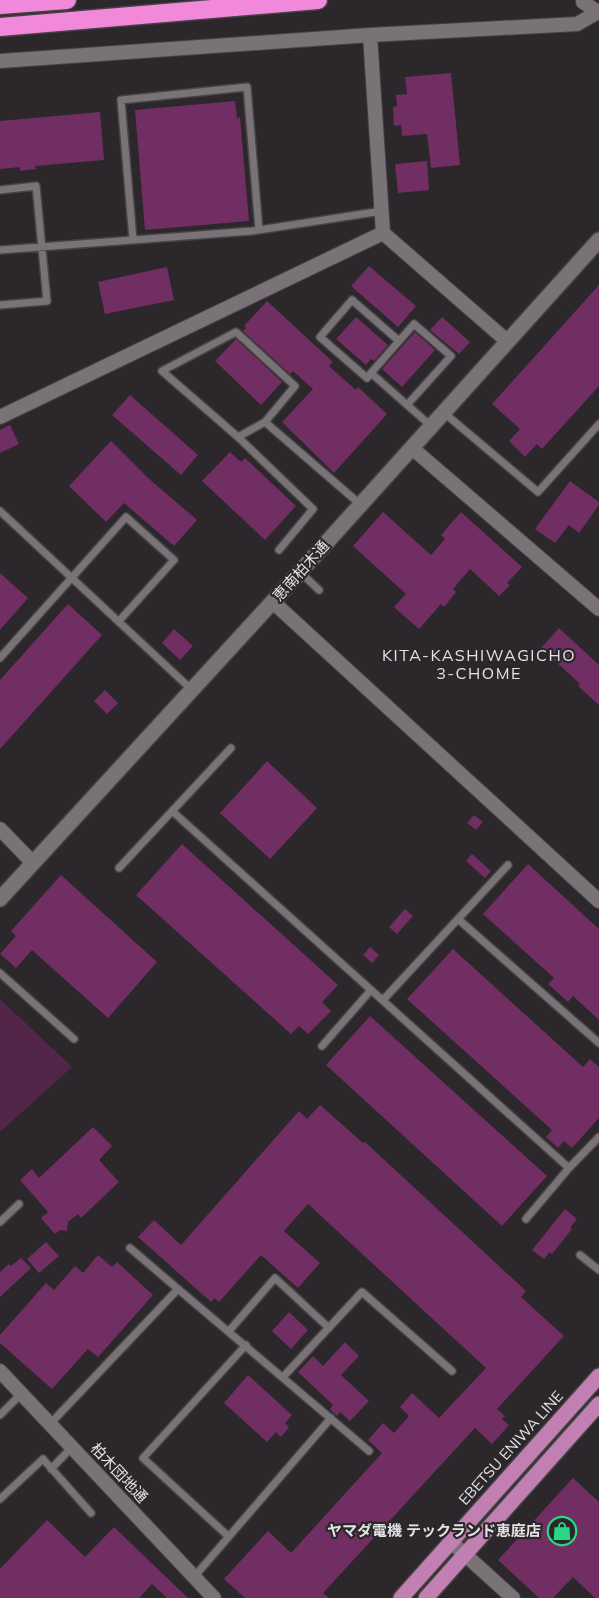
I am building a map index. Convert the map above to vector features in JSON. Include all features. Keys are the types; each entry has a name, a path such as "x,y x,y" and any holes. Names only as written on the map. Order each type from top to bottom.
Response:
{"highway":[{"path":"0,5 67,0"},
{"path":"0,27 318,0"}],"main road":[{"name":"EBETSU ENIWA LINE","path":"401,1598 599,1376"},
{"path":"426,1598 599,1404"}],"street":[{"path":"0,61 370,35 577,24 598,13 584,2"},
{"path":"370,35 383,233 507,341"},
{"path":"0,417 383,233"},
{"name":"恵南柏木通","path":"0,899 273,602 507,341 597,247"},
{"path":"412,448 599,609"},
{"path":"273,602 599,901"},
{"path":"0,829 33,863"},
{"name":"柏木団地通","path":"0,1371 214,1598"},
{"path":"451,1542 513,1598"}],"lane":[{"path":"134,240 121,100 247,87 259,230"},
{"path":"0,190 36,186 47,301 0,305"},
{"path":"0,250 259,230 382,211"},
{"path":"399,341 352,300 320,337 367,378 414,324 450,356 407,405"},
{"path":"238,438 265,422 296,386 236,332 162,371 313,508 279,550"},
{"path":"371,373 431,426"},
{"path":"443,412 538,492 599,424"},
{"path":"265,422 361,505"},
{"path":"0,511 192,690"},
{"path":"0,658 126,517 174,560 119,621"},
{"path":"300,572 320,590"},
{"path":"119,868 231,747"},
{"path":"172,811 569,1168"},
{"path":"383,1000 508,865"},
{"path":"458,919 599,1043"},
{"path":"0,972 74,1039"},
{"path":"322,1046 371,990"},
{"path":"526,1219 599,1137"},
{"path":"0,1222 19,1204"},
{"path":"130,1248 369,1451"},
{"path":"580,1255 599,1270"},
{"path":"229,1331 275,1278 329,1328"},
{"path":"50,1424 178,1289"},
{"path":"283,1377 362,1292 452,1371"},
{"path":"228,1536 143,1458 246,1345"},
{"path":"0,1416 21,1394"},
{"path":"194,1577 331,1418"},
{"path":"51,1469 72,1447"},
{"path":"0,1499 43,1459 91,1513"}],"shaded area":[{"path":"0,999 72,1067 0,1132"}],"building":[{"path":"451,73 460,165 431,168 427,134 402,136 401,125 394,126 393,107 397,106 396,95 407,94 405,77"},
{"path":"235,101 237,118 240,117 249,221 145,230 135,110"},
{"path":"100,112 104,160 35,166 36,169 20,171 20,167 0,169 0,121"},
{"path":"427,161 429,190 398,193 395,164"},
{"path":"369,266 416,306 398,327 351,286"},
{"path":"167,267 174,300 105,314 98,282"},
{"path":"599,285 599,386 542,449 537,444 525,457 509,441 520,429 492,404"},
{"path":"267,301 333,362 329,366 356,390 358,387 387,414 334,473 282,422 313,389 293,371 290,374 243,331 246,328 244,326"},
{"path":"356,317 388,345 374,361 371,359 366,365 336,339"},
{"path":"442,317 470,342 459,354 430,330"},
{"path":"415,332 435,350 402,387 382,369"},
{"path":"236,339 282,382 261,405 215,361"},
{"path":"130,395 198,455 181,475 112,415"},
{"path":"10,425 19,444 0,453 0,430"},
{"path":"111,441 148,478 197,520 174,546 124,503 106,522 69,486"},
{"path":"230,452 241,462 245,458 296,506 265,540 202,481"},
{"path":"570,481 599,502 599,505 579,533 569,525 555,543 535,529"},
{"path":"383,512 431,555 445,539 441,535 461,512 522,567 507,583 510,585 499,596 470,569 453,589 456,592 444,607 441,604 419,629 394,607 406,594 353,546"},
{"path":"0,573 28,598 0,630"},
{"path":"68,604 102,635 0,749 0,680"},
{"path":"559,628 599,665 599,705 541,648"},
{"path":"174,629 193,646 180,660 162,643"},
{"path":"105,690 118,703 107,714 94,701"},
{"path":"267,761 317,808 270,859 220,813"},
{"path":"474,815 483,822 476,830 467,823"},
{"path":"182,844 338,985 322,1002 331,1011 308,1034 299,1026 291,1034 136,895"},
{"path":"472,854 491,871 485,878 466,861"},
{"path":"528,864 599,929 599,1020 573,996 568,1002 548,984 554,978 483,914"},
{"path":"61,875 157,962 108,1018 32,950 16,968 0,954 16,936 11,931"},
{"path":"405,909 413,916 397,934 389,927"},
{"path":"370,947 379,955 372,963 363,955"},
{"path":"453,949 583,1067 590,1059 599,1067 599,1118 572,1148 564,1141 558,1148 546,1137 552,1130 407,999"},
{"path":"370,1016 547,1176 502,1226 326,1065"},
{"path":"320,1105 363,1143 365,1142 526,1291 521,1297 564,1336 497,1409 505,1416 502,1419 509,1425 492,1444 475,1428 323,1593 329,1598 245,1598 224,1579 268,1531 291,1553 382,1453 368,1440 383,1423 394,1433 409,1416 400,1407 412,1393 439,1418 486,1368 308,1204 284,1231 320,1263 298,1288 261,1255 219,1302 215,1298 211,1302 138,1237 154,1220 181,1245 299,1111 307,1119"},
{"path":"93,1127 112,1146 99,1160 119,1182 81,1218 78,1214 68,1222 67,1231 60,1230 55,1234 41,1218 48,1212 20,1180 32,1169 39,1178"},
{"path":"565,1209 577,1219 552,1254 550,1252 544,1259 532,1250"},
{"path":"46,1242 59,1256 39,1273 27,1259"},
{"path":"98,1255 112,1267 117,1262 153,1295 98,1357 88,1349 52,1389 0,1343 0,1335 46,1283 54,1290 75,1266 83,1273"},
{"path":"21,1258 31,1268 0,1297 0,1272"},
{"path":"289,1312 308,1330 291,1349 272,1331"},
{"path":"345,1342 359,1356 341,1375 369,1401 350,1421 340,1412 337,1416 330,1409 333,1405 298,1372 313,1356 323,1366"},
{"path":"248,1375 292,1415 285,1423 289,1427 281,1437 276,1432 267,1442 224,1403"},
{"name":"ヤマダ電機 テックランド恵庭店","path":"573,1478 599,1502 599,1598 595,1598 573,1577 553,1598 539,1598 498,1560"},
{"path":"47,1520 85,1557 114,1527 188,1598 167,1598 152,1584 139,1598 0,1598 0,1569"}],"place":[{"name":"ヤマダ電機 テックランド恵庭店","path":"562,1531"}],"district":[{"name":"KITA-KASHIWAGICHO 3-CHOME","path":"479,664"}]}
